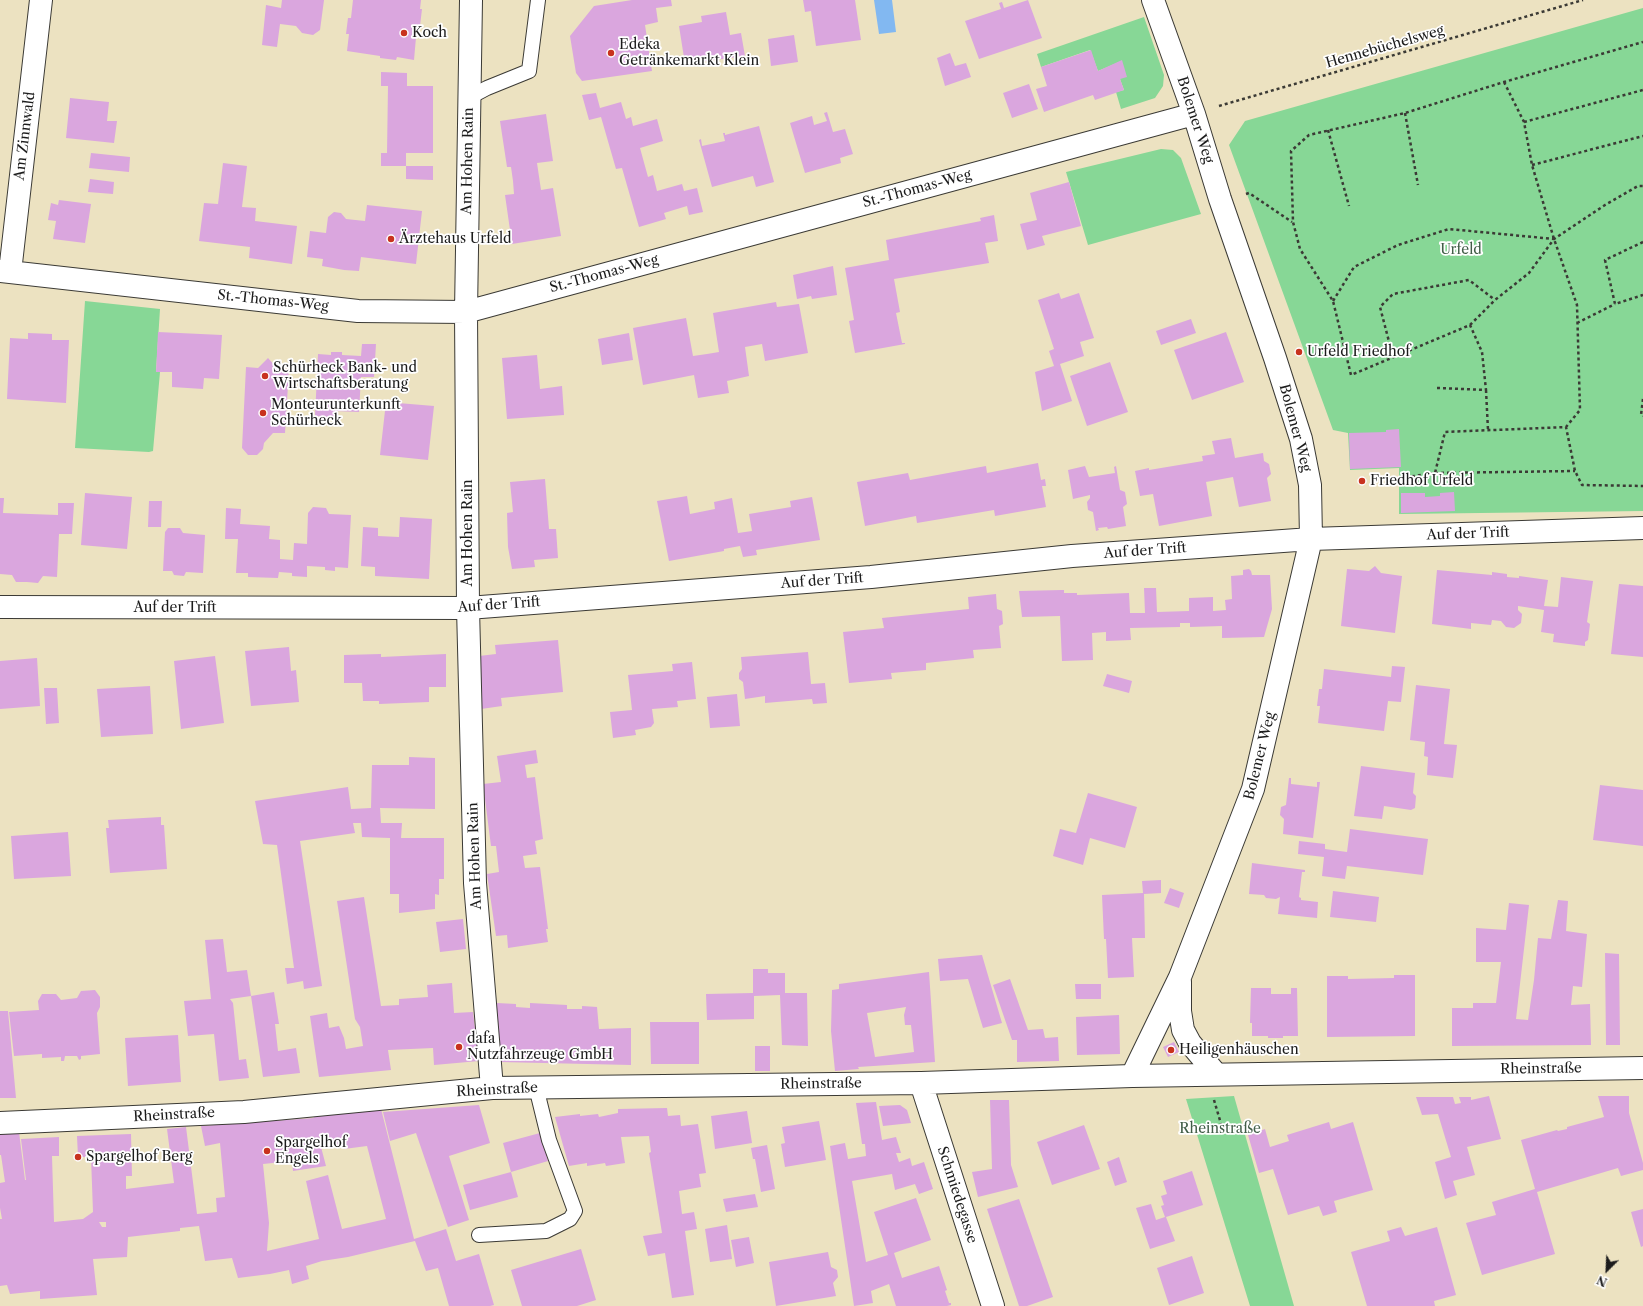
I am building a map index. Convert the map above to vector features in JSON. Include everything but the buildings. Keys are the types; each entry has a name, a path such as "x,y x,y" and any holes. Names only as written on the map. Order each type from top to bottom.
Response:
{"street":[{"name":"Am Zinnwald","path":"5,271 41,0"},
{"name":"Am Hohen Rain","path":"470,0 470,97 466,312 468,608 475,884 492,1088"},
{"name":"Bolemer Weg","path":"1132,1076 1180,977 1253,789 1311,539 1310,484 1301,439 1276,358 1220,199 1194,114 1153,0"},
{"name":"St.-Thomas-Weg","path":"5,271 358,311 466,312 1194,114"},
{"name":"Auf der Trift","path":"0,607 468,608 871,577 1072,556 1311,539 1643,528"},
{"name":"Bolemer Weg","path":"1180,977 1180,1011 1183,1030 1212,1074"},
{"name":"Rheinstraße","path":"0,1123 244,1112 492,1088 921,1083 1212,1074 1643,1068"},
{"name":"Schmiedegasse","path":"921,1083 993,1306"}],"lane":[{"path":"470,97 487,88 529,71 538,0"},
{"path":"479,1235 546,1231 570,1219 575,1211 549,1140 536,1087"}],"path":[{"name":"Hennebüchelsweg","path":"1194,114 1583,0"},
{"path":"1643,42 1504,82 1405,113 1309,135 1291,151 1293,222 1300,249 1333,301 1351,375 1470,325 1495,300 1529,273 1554,239 1638,186 1643,186"},
{"path":"1435,473 1445,432 1566,427 1580,410 1577,305 1554,239 1532,165 1524,122 1504,82"},
{"path":"1524,122 1643,90"},
{"path":"1405,113 1418,185"},
{"path":"1328,130 1349,206"},
{"path":"1532,165 1643,136"},
{"path":"1220,199 1249,193 1293,222"},
{"path":"1333,301 1354,267 1398,245 1449,229 1554,239"},
{"path":"1615,304 1605,260 1643,242"},
{"path":"1393,357 1380,306 1393,294 1469,280 1495,300"},
{"path":"1577,323 1615,304 1643,295"},
{"path":"1470,325 1482,352 1488,430"},
{"path":"1437,388 1486,390"},
{"path":"1643,399 1641,415 1643,416"},
{"path":"1566,427 1575,471 1582,484 1643,486"},
{"path":"1400,478 1435,473 1575,471"},
{"path":"1212,1074 1214,1101 1224,1134"}],"green space":[{"name":"Urfeld","path":"1643,8 1643,511 1399,514 1399,468 1350,470 1348,433 1333,430 1229,145 1245,121"},
{"path":"1144,17 1164,75 1163,86 1155,98 1121,109 1116,92 1124,90 1120,79 1122,61 1098,71 1090,50 1041,67 1037,54"},
{"path":"1161,149 1173,150 1181,158 1201,214 1088,245 1066,172"},
{"path":"85,301 160,309 156,372 160,372 153,451 75,448"},
{"name":"Rheinstraße","path":"1234,1096 1294,1306 1250,1306 1186,1099"}],"water":[{"path":"874,0 892,0 896,32 879,34"}],"place":[{"name":"Koch","path":"404,33"},
{"name":"Edeka Getränkemarkt Klein","path":"611,53"},
{"name":"Ärztehaus Urfeld","path":"391,239"},
{"name":"Urfeld Friedhof","path":"1299,352"},
{"name":"Schürheck Bank- und Wirtschaftsberatung","path":"265,376"},
{"name":"Monteurunterkunft Schürheck","path":"263,413"},
{"name":"Friedhof Urfeld","path":"1362,481"},
{"name":"dafa Nutzfahrzeuge GmbH","path":"459,1047"},
{"name":"Heiligenhäuschen","path":"1171,1050"},
{"name":"Spargelhof Engels","path":"267,1151"},
{"name":"Spargelhof Berg","path":"78,1157"}]}
